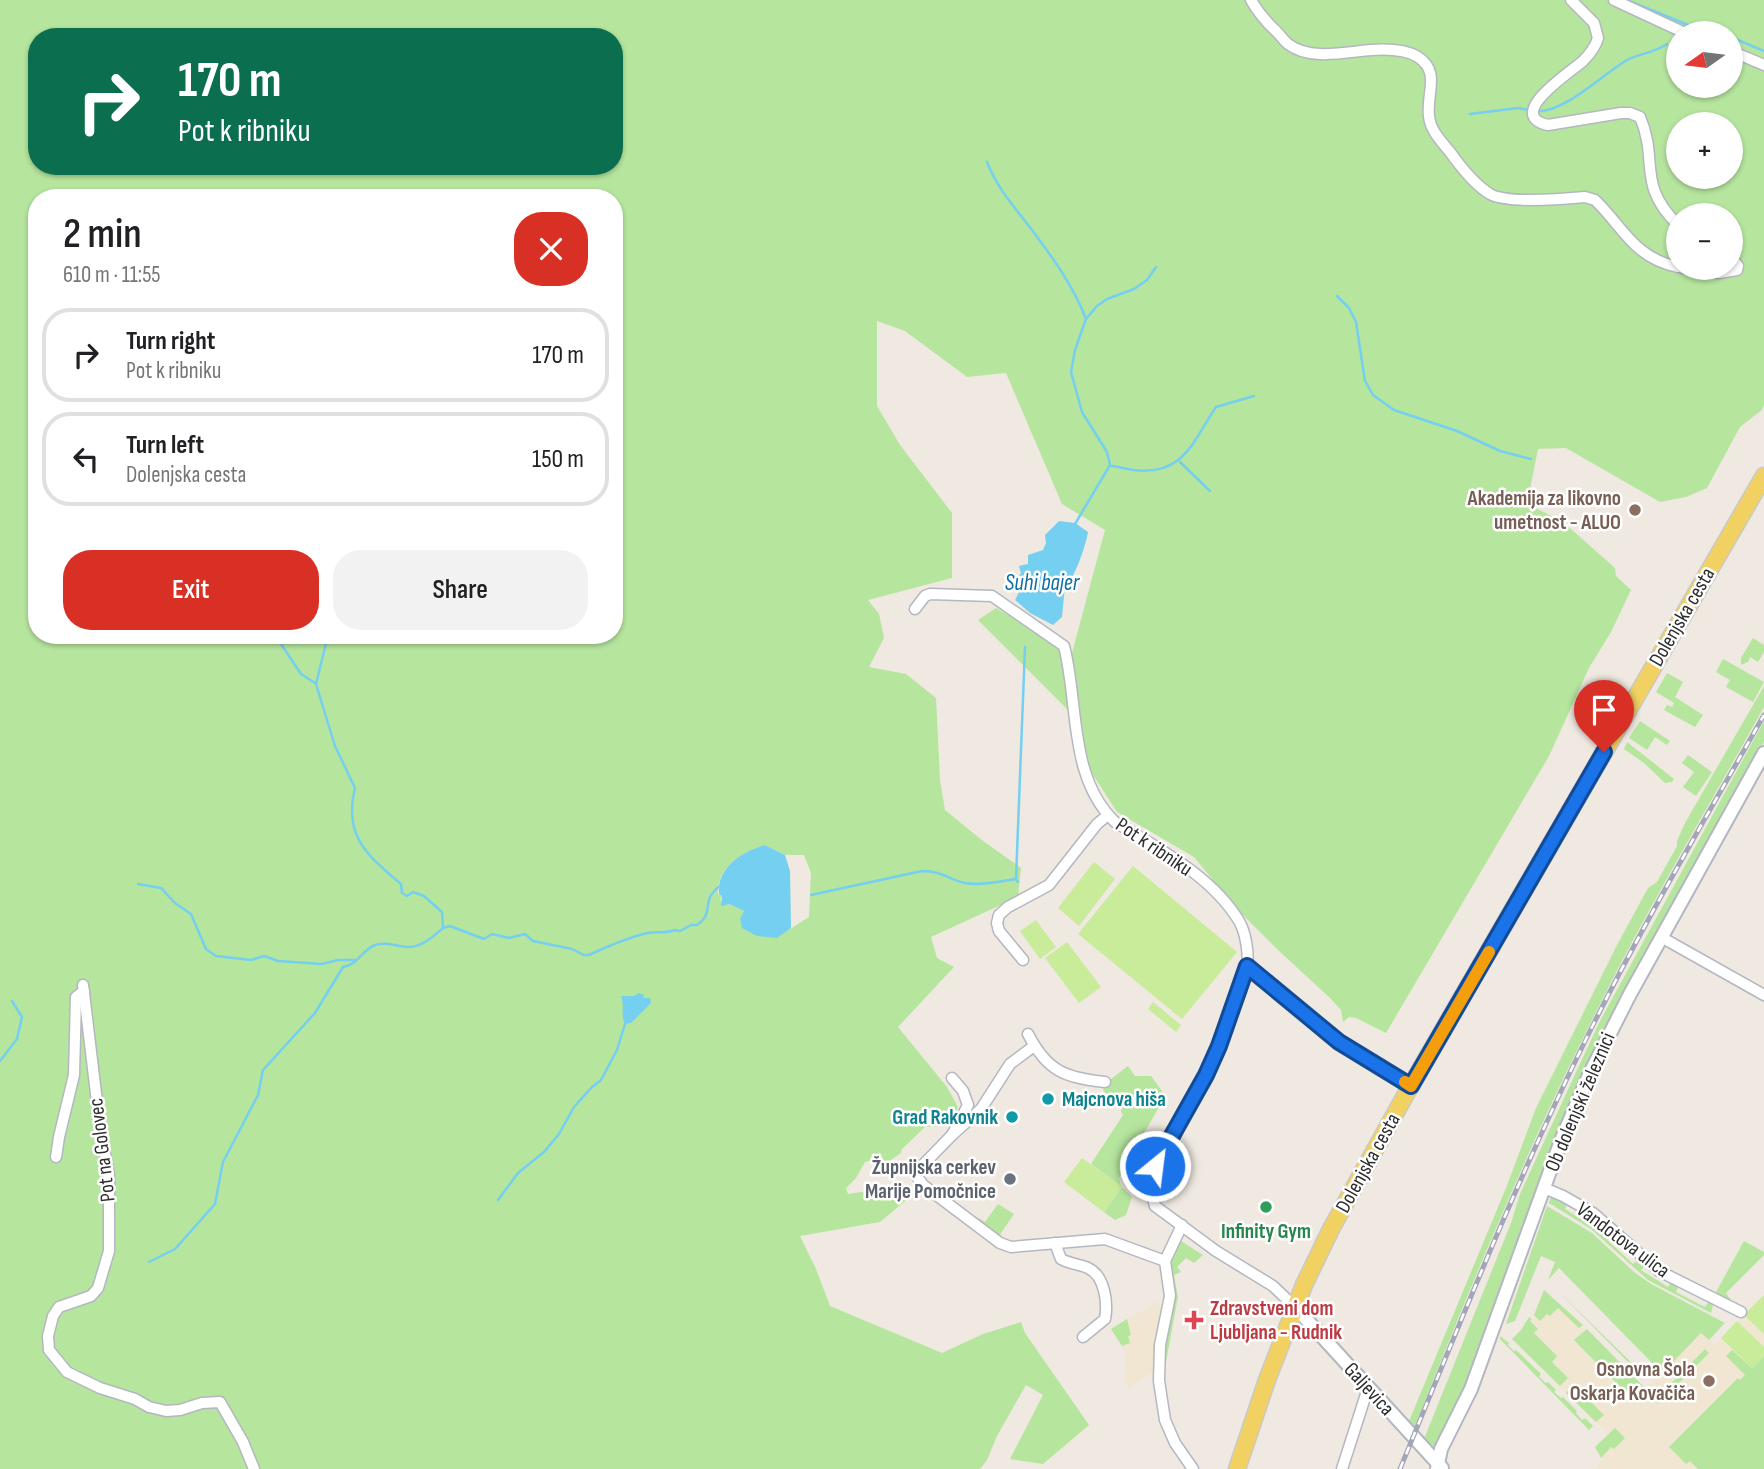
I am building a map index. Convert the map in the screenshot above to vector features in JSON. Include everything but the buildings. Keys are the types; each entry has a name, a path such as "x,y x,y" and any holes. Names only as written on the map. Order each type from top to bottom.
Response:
{"main road":[{"name":"Dolenjska cesta","path":"1237,1469 1267,1380 1331,1229 1764,476"}],"street":[{"path":"1251,0 1267,25 1287,44 1301,50 1315,54 1385,49 1416,55 1430,70 1432,79 1429,105 1431,125 1455,160 1480,186 1491,194 1514,200 1586,197 1595,200 1639,249 1666,265"},
{"path":"1571,0 1594,23 1598,38 1590,54 1538,99 1534,113 1536,119 1541,124 1548,125 1621,113 1640,117 1647,136 1649,174 1657,201 1666,211"},
{"path":"1614,0 1666,24"},
{"path":"1743,56 1764,65"},
{"name":"Pot k ribniku","path":"915,609 925,596 930,594 992,596 1064,646 1085,775 1108,816 1180,862 1206,883 1241,923 1247,966"},
{"name":"Ob dolenjski železnici","path":"1440,1467 1441,1449 1471,1389 1544,1188 1593,1067 1661,937 1764,753"},
{"path":"1023,960 999,931 999,915 1008,907 1049,885 1097,824 1108,816"},
{"path":"1661,937 1764,995"},
{"path":"1296,1308 1273,1286 1216,1251 1155,1206 1151,1179 1155,1166 1206,1075 1247,966 1339,1042 1411,1086"},
{"name":"Pot na Golovec","path":"56,1157 76,1059 74,1004 83,988 100,1127 109,1175 109,1251 99,1288 91,1296 59,1307 53,1316 48,1336 50,1350 67,1372 149,1407 166,1411 220,1402 243,1442 254,1469"},
{"path":"1028,1034 1050,1065 1072,1077 1105,1082"},
{"path":"1034,1046 1010,1064 981,1109 919,1169 918,1178 923,1185 1006,1245 1105,1239 1165,1261"},
{"path":"952,1078 963,1091 968,1105 952,1136"},
{"name":"Vandotova ulica","path":"1544,1188 1576,1203 1604,1222 1659,1271 1741,1312"},
{"path":"1182,1225 1165,1261 1170,1296 1160,1345 1159,1381 1166,1420 1175,1443 1193,1469"},
{"path":"1055,1243 1061,1259 1094,1272 1104,1290 1107,1305 1105,1319 1083,1337"},
{"name":"Galjevica","path":"1296,1308 1440,1467"},
{"path":"1342,1469 1368,1388"}],"shaded area":[{"name":"Osnovna Šola Oskarja Kovačiča","path":"1764,1295 1764,1469 1594,1469 1603,1460 1595,1447 1608,1434 1544,1371 1520,1331 1552,1299 1585,1330 1575,1341 1634,1400 1702,1333 1715,1345"},
{"path":"1159,1301 1161,1315 1155,1371 1129,1387 1126,1385 1125,1351 1111,1329"}],"green space":[{"path":"0,0 1764,0 1764,405 1762,410 1740,427 1707,488 1686,497 1660,502 1566,448 1538,449 1527,504 1562,521 1615,568 1616,576 1631,590 1611,632 1589,668 1549,756 1386,1033 1356,1018 1349,1017 1343,1022 1341,1010 1235,907 1194,857 1117,812 1090,770 1079,721 978,620 996,608 1072,653 1105,530 1062,504 1006,373 967,377 905,331 877,321 877,406 900,445 952,513 952,578 868,600 879,614 884,638 869,667 906,674 936,698 940,780 945,810 1021,868 1018,897 931,937 937,958 954,967 898,1027 947,1087 958,1107 949,1126 925,1127 901,1153 882,1166 877,1159 865,1162 856,1178 846,1188 848,1194 902,1186 910,1197 880,1222 800,1236 830,1306 942,1353 983,1334 1021,1322 1025,1333 1089,1425 1043,1464 1010,1459 1043,1395 1026,1385 997,1436 987,1460 980,1469 0,1469","holes":["765,845 785,855 804,855 811,873 809,917 779,934 757,936 744,911 720,900 722,896 718,894 721,876 740,856"]},
{"path":"1753,638 1764,645 1764,652 1758,662 1750,657 1748,662 1741,665 1741,658"},
{"path":"1723,659 1764,682 1753,702 1726,687 1730,680 1716,672"},
{"path":"1667,673 1683,682 1675,697 1703,715 1695,727 1664,710 1667,705 1672,707 1674,703 1656,692"},
{"path":"1764,686 1764,707 1637,933 1547,1113 1478,1270 1414,1429 1409,1421 1506,1188 1536,1108 1617,945 1648,888 1657,882 1677,846 1685,823"},
{"path":"1640,721 1670,741 1667,745 1655,737 1647,750 1629,738"},
{"path":"1764,721 1764,742 1613,1015 1467,1386 1439,1443 1434,1446 1424,1439 1511,1223 1520,1194 1600,1021"},
{"path":"1627,742 1674,779 1672,782 1665,783 1624,749"},
{"path":"1688,755 1712,772 1696,796 1683,787 1694,772 1682,763"},
{"path":"1094,862 1115,879 1079,926 1058,908"},
{"path":"1133,866 1237,952 1182,1019 1078,934"},
{"path":"1036,920 1056,947 1040,959 1020,931"},
{"path":"1067,942 1101,987 1079,1003 1045,958"},
{"path":"1153,1002 1181,1025 1176,1032 1148,1009"},
{"path":"1128,1066 1135,1076 1151,1076 1162,1091 1160,1105 1119,1178 1122,1187 1091,1164 1123,1115 1123,1099 1117,1093 1106,1094 1103,1090 1111,1079"},
{"path":"1082,1158 1122,1187 1104,1212 1064,1182"},
{"path":"1122,1187 1132,1197 1126,1215 1115,1220 1104,1212"},
{"path":"1551,1196 1568,1203 1565,1209 1593,1227 1597,1221 1605,1227 1600,1233 1633,1264 1638,1259 1645,1266 1641,1270 1668,1287 1671,1281 1679,1285 1676,1292 1705,1307 1709,1301 1713,1306 1711,1313 1648,1280 1591,1229 1549,1203"},
{"path":"998,1204 1014,1214 999,1236 978,1221 979,1218 985,1222"},
{"path":"1547,1206 1592,1233 1651,1284 1725,1323 1709,1340 1701,1333 1662,1373 1559,1268 1548,1280 1555,1262 1541,1256 1515,1321 1506,1324"},
{"path":"1179,1240 1203,1255 1194,1263 1186,1258 1177,1267 1181,1272 1174,1275 1178,1297 1163,1378 1164,1346 1173,1292 1171,1260"},
{"path":"1744,1241 1764,1252 1764,1255 1726,1293 1733,1303 1715,1294"},
{"path":"1544,1290 1583,1325 1579,1328 1558,1308 1540,1321 1534,1315"},
{"path":"1557,1290 1642,1373 1650,1365 1660,1375 1647,1378 1641,1375"},
{"path":"1764,1295 1764,1334 1744,1315"},
{"path":"1529,1317 1538,1329 1534,1333 1557,1356 1552,1362 1568,1378 1560,1386 1512,1339"},
{"path":"1127,1319 1130,1343 1122,1346 1111,1329"},
{"path":"1737,1321 1764,1347 1764,1356 1752,1368 1721,1338"},
{"path":"1587,1329 1646,1389 1634,1401 1574,1340"},
{"path":"1500,1336 1541,1374 1539,1377 1548,1382 1556,1390 1554,1392 1577,1411 1582,1420 1585,1418 1593,1426 1589,1430 1500,1339"},
{"path":"1705,1349 1709,1353 1658,1404 1655,1400"},
{"path":"1732,1350 1752,1368 1764,1356 1764,1469 1698,1469 1690,1461 1686,1464 1669,1447 1738,1378 1740,1380 1745,1375 1726,1356"},
{"path":"1574,1385 1604,1415 1596,1422 1566,1393"},
{"path":"1615,1428 1625,1438 1601,1458 1595,1447"}],"water":[{"name":"Suhi bajer","path":"1059,521 1075,523 1088,532 1076,569 1065,586 1062,617 1053,625 1030,613 1015,600 1020,590 1008,587 1009,580 1017,579 1021,573 1019,566 1028,564 1028,555 1043,550 1045,535"},
{"path":"765,845 785,855 790,871 791,928 777,938 757,936 742,928 740,919 744,911 729,904 721,906 722,896 719,894 719,885 726,869 740,856"},
{"path":"639,993 644,995 643,998 650,998 651,1003 631,1023 625,1024 621,996 634,996"}],"waterway":[{"path":"1627,0 1678,21"},
{"path":"1743,42 1764,51"},
{"path":"1536,111 1547,110 1570,100 1627,60 1666,45"},
{"path":"1470,114 1518,108 1529,110"},
{"path":"987,162 1001,189 1062,273 1086,319 1075,350 1071,372 1082,412 1107,452 1110,465 1075,524"},
{"path":"1086,319 1107,299 1134,289 1147,280 1156,267"},
{"path":"1337,296 1349,308 1356,322 1365,381 1373,395 1394,410 1457,431 1500,451 1531,459"},
{"path":"1112,466 1151,470 1176,462 1193,443 1216,407 1254,396"},
{"path":"1180,462 1210,491"},
{"path":"281,644 301,674 315,683"},
{"path":"326,644 316,684 335,746 355,788 352,805 355,832 368,854 401,884 402,893 407,896 413,892 424,896 442,912 443,928 450,926 484,939 492,934 509,938 525,934 533,941 589,955 640,935 680,931 697,925 706,915 710,897 718,887"},
{"path":"1016,879 1025,647"},
{"path":"811,895 922,871 935,872 971,884 1016,879 1018,882"},
{"path":"138,884 161,888 175,903 191,914 206,949 216,956 251,960 264,956 278,961 322,964 338,960 356,960"},
{"path":"149,1262 175,1249 215,1204 223,1162 258,1095 263,1070 315,1013 343,967 375,945 414,947 443,928"},
{"path":"0,1061 17,1039 22,1017 12,1001"},
{"path":"498,1200 518,1173 544,1152 559,1134 574,1107 601,1080 617,1050 625,1024"}],"railway":[{"path":"1400,1469 1493,1243 1568,1076 1635,944 1764,715"}],"slow traffic":[{"path":"1405,1082 1411,1086 1489,952"}],"place":[{"name":"Akademija za likovno umetnost - ALUO","path":"1635,510"},
{"name":"Majcnova hiša","path":"1048,1099"},
{"name":"Grad Rakovnik","path":"1012,1117"},
{"name":"Župnijska cerkev Marije Pomočnice","path":"1010,1179"},
{"name":"Infinity Gym","path":"1266,1207"},
{"name":"Zdravstveni dom Ljubljana - Rudnik","path":"1194,1320"},
{"name":"Osnovna Šola Oskarja Kovačiča","path":"1709,1381"}],"route":[{"path":"1155,1166 1206,1075 1247,966 1339,1042 1411,1086 1604,752"}]}
